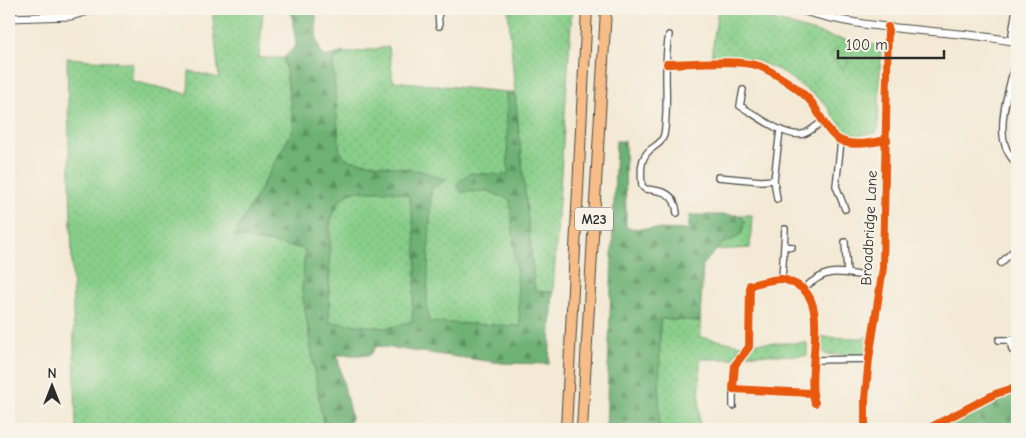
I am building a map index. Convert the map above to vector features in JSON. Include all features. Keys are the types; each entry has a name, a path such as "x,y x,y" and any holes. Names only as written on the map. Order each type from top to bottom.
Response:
{"highway":[{"name":"M23","path":"566,429 587,9"},
{"name":"M23","path":"582,429 606,9"}],"street":[{"path":"9,18 71,16 95,9"},
{"path":"438,9 439,26"},
{"path":"797,9 807,10 836,19 888,27 973,34 1014,41 1016,9"},
{"name":"Broadbridge Lane","path":"865,429 865,399 869,360 883,268 888,27"},
{"path":"669,35 666,49 664,135 662,142 650,150 641,164 642,186 645,189 658,190 669,196 677,213"},
{"path":"1017,54 1015,73 1004,114 1003,129 1004,145 1017,165"},
{"path":"667,64 743,64 759,66 804,94 834,136 841,141 854,144 887,140"},
{"path":"743,90 740,106 790,134 804,134 823,121"},
{"path":"777,199 774,180 780,130"},
{"path":"841,141 836,186 844,209"},
{"path":"718,177 761,182 774,180"},
{"path":"782,279 785,229"},
{"path":"845,242 847,274"},
{"path":"784,246 792,247"},
{"path":"1001,262 1017,247"},
{"path":"804,288 818,277 829,272 859,275"},
{"path":"733,406 735,366 749,347 750,285 782,279 804,288 813,303 814,360 811,393 815,403"},
{"path":"999,340 1017,338"},
{"path":"1010,340 1012,350"},
{"path":"814,360 869,360"},
{"path":"927,429 995,394 1017,387"},
{"path":"733,389 811,393"}],"green space":[{"path":"212,9 263,9 259,58 284,58 294,128 235,236 305,249 302,291 324,429 76,429 67,58 132,63 132,81 188,94 189,71 219,78"},
{"path":"291,9 316,9 317,40 324,57 345,52 333,63 340,153 349,160 421,171 447,180 431,189 427,305 429,322 520,326 510,200 488,191 461,192 456,184 470,173 508,175 506,92 515,93 535,291 553,292 549,364 502,363 377,346 370,355 337,355 351,417 348,429 324,429 302,291 305,249 234,236 294,128 284,58 296,45","holes":["352,191 393,191 409,196 412,215 416,261 412,321 388,328 329,322 329,225 340,200"]},
{"path":"508,9 572,9 553,292 535,291"},
{"path":"718,9 737,9 832,37 881,46 878,128 876,133 856,135 844,131 824,102 779,70 752,59 711,59"},
{"path":"389,47 393,81 506,92 520,326 388,328 329,323 333,55"},
{"path":"836,49 849,62 843,69 830,55"},
{"path":"616,141 625,141 626,228 688,230 690,215 740,215 745,222 740,236 724,243 703,264 700,321 660,319 659,429 606,429"},
{"path":"740,215 752,215 750,248 717,250 724,243 740,236 745,222"},
{"path":"660,319 700,321 701,337 742,345 734,359 700,359 699,429 659,429"},
{"path":"873,328 871,353 866,356 826,354 820,350 820,337 865,338"},
{"path":"753,343 807,343 807,356 747,354"},
{"path":"1017,392 1017,429 938,429 996,399"}],"cycle path":[{"path":"865,429 865,399 869,359 883,268 888,27"},
{"path":"667,64 727,62 759,66 772,72 802,93 812,103 828,130 842,141 853,144 887,140"},
{"path":"811,393 733,389 735,365 749,347 750,285 783,279 795,284 806,292 813,305 815,320 813,373 815,403"},
{"path":"927,429 995,394 1017,387"}]}
